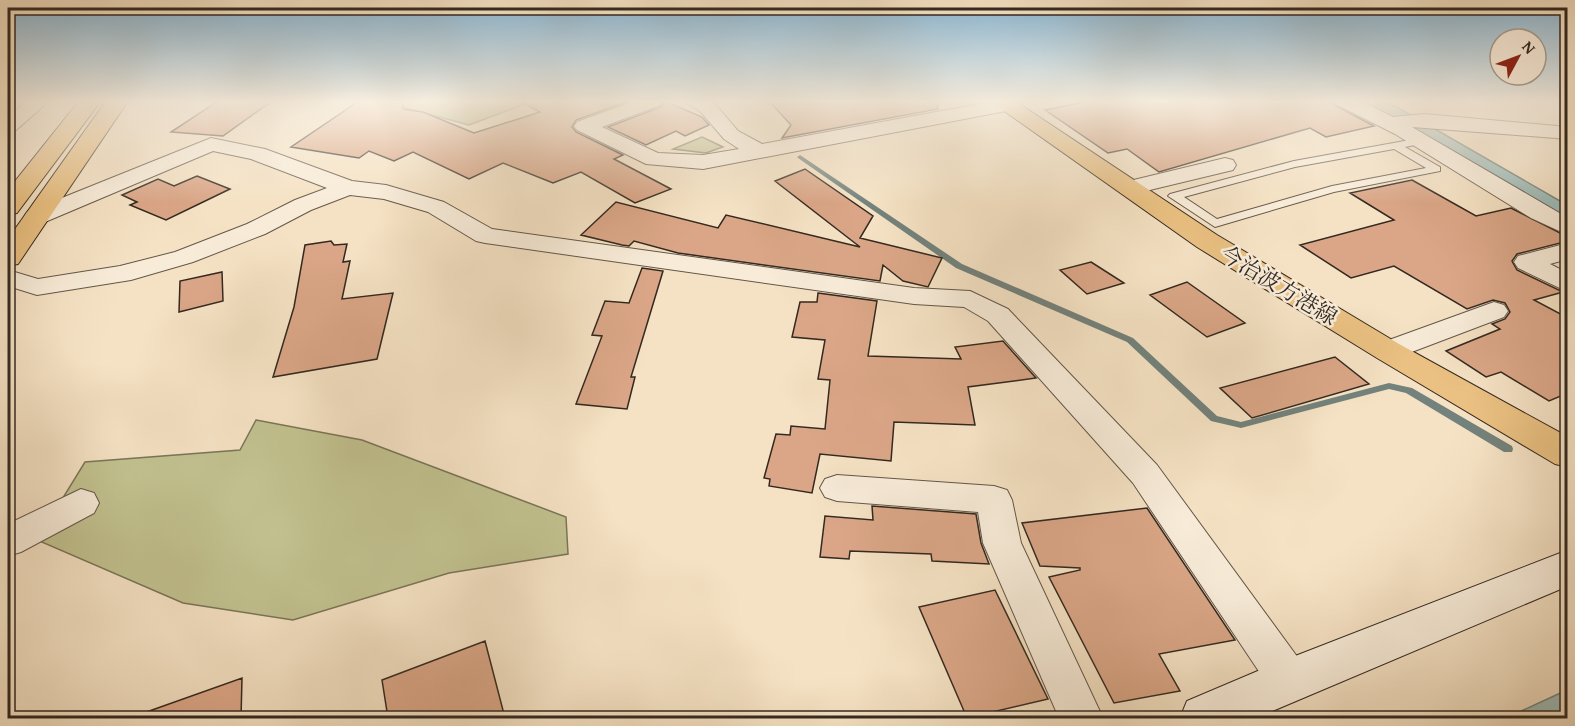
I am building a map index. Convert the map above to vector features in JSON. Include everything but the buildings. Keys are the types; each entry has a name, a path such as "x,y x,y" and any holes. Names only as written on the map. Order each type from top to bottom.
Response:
{"main road":[{"path":"8,207 64,135"},
{"path":"8,258 93,135"},
{"name":"今治波方港線","path":"1050,135 1129,188 1202,226 1388,351 1568,454"}],"street":[{"path":"603,135 654,159 703,162 844,135"},
{"path":"731,135 759,152"},
{"path":"1428,135 1514,200 1568,228"},
{"path":"36,217 211,144 257,154 348,188 386,192 436,207 485,236 914,296 970,299 998,315 1145,474 1257,638 1289,680"},
{"path":"1129,188 1225,165"},
{"path":"8,278 37,287 122,274 184,257 256,229 303,205 348,188"},
{"path":"1568,251 1527,261 1568,284"},
{"path":"1388,351 1494,311"},
{"path":"837,488 994,500 1002,543 1081,718"},
{"path":"8,541 81,503"},
{"path":"1204,718 1289,680 1568,567"}],"lane":[{"path":"1394,146 1436,169 1332,189 1202,226 1174,196 1294,164 1394,146 1413,135"}],"green space":[{"path":"702,137 723,147 706,153 673,149"},
{"path":"256,420 362,440 566,517 568,554 449,573 293,620 183,603 37,540 85,462 240,450"}],"water":[{"path":"1422,135 1445,135 1567,205 1567,218"},
{"path":"1567,690 1567,718 1506,718"}],"waterway":[{"path":"800,157 959,266 1130,340 1214,419 1241,425 1389,386 1409,390 1508,449"}]}
